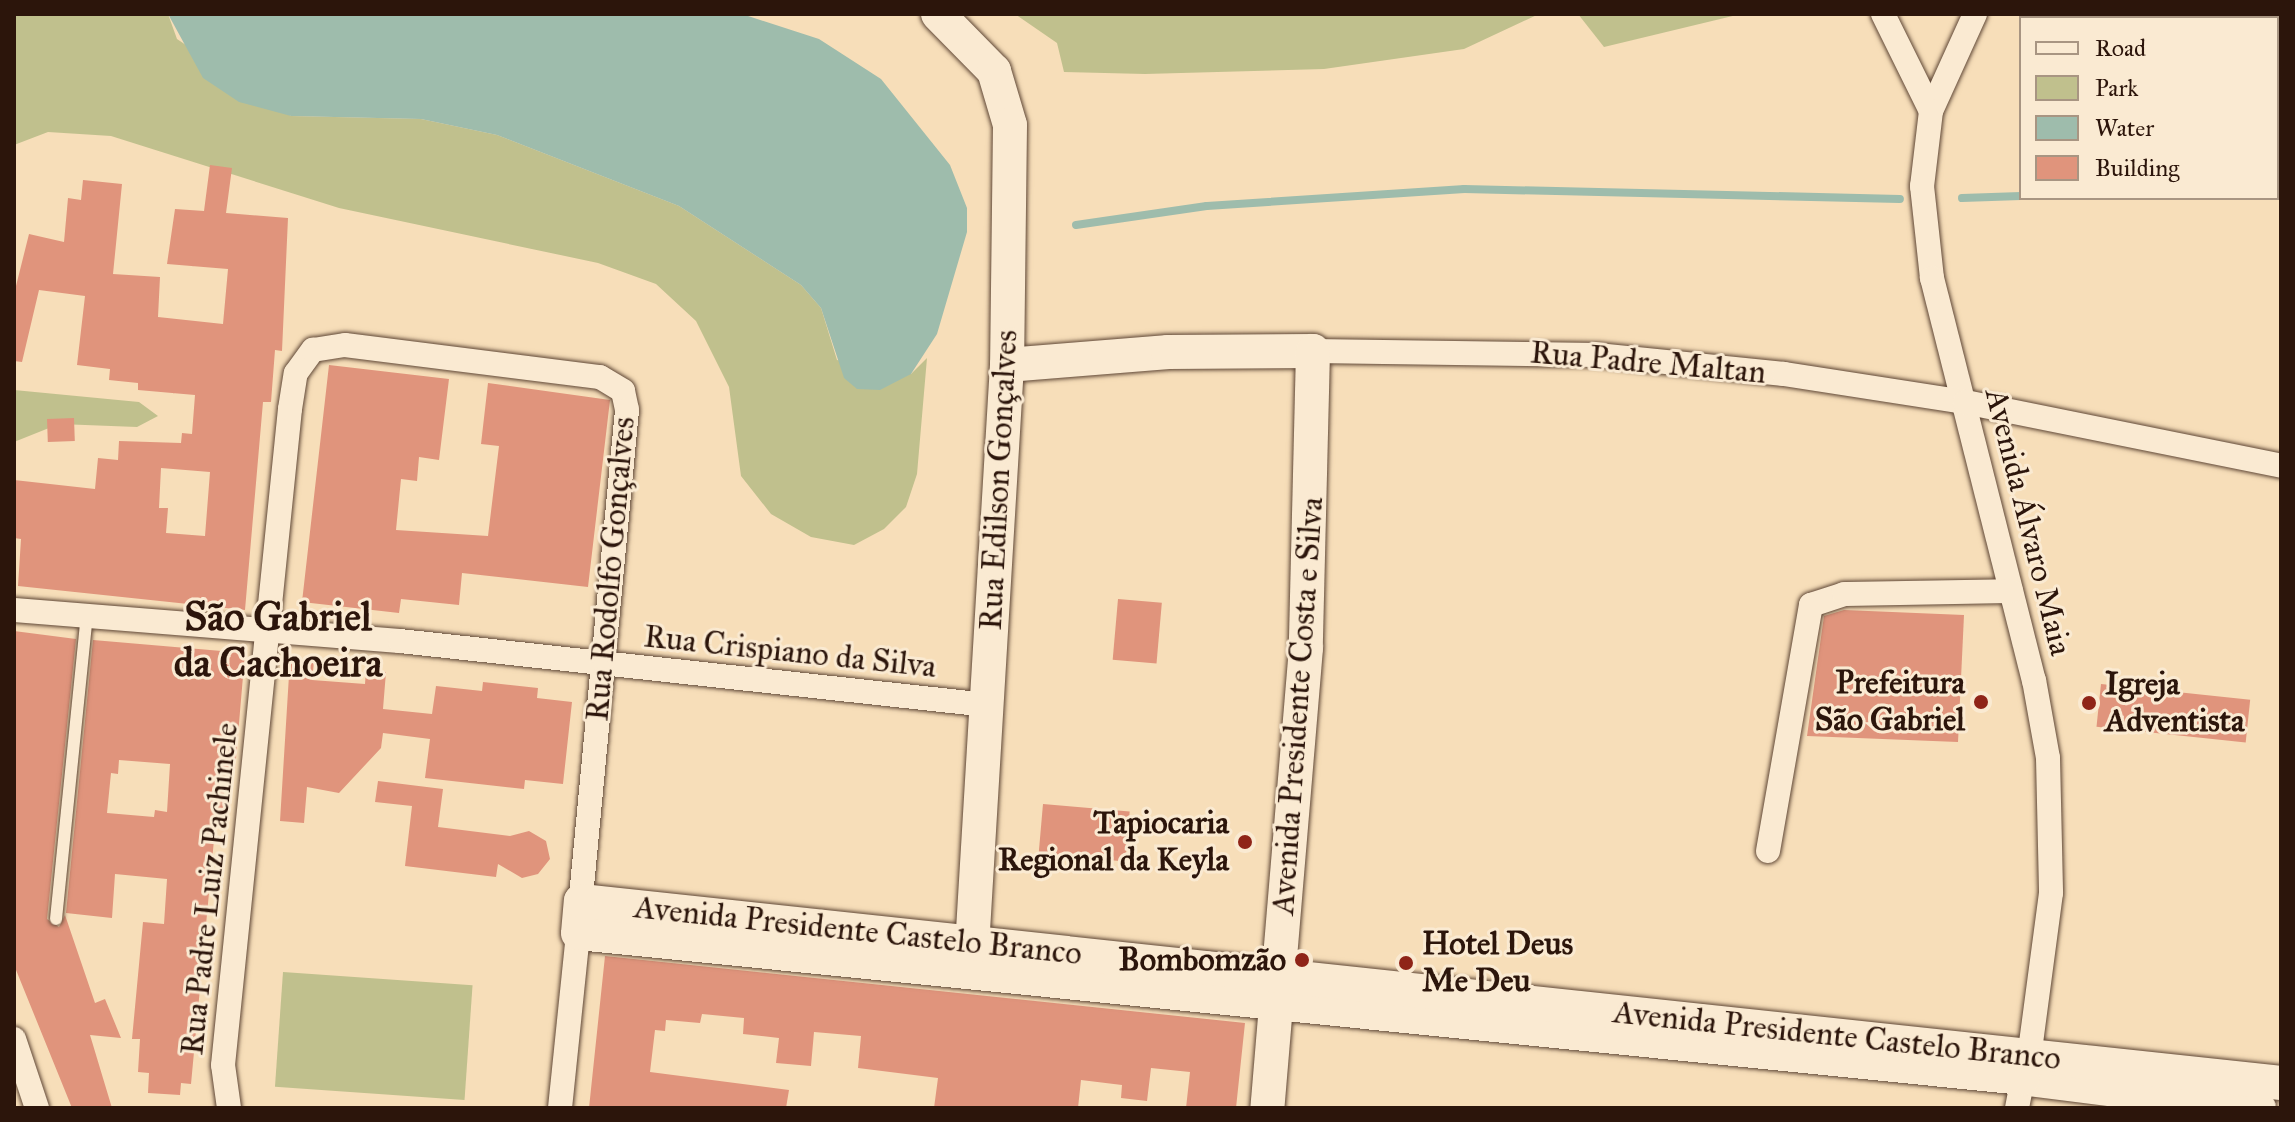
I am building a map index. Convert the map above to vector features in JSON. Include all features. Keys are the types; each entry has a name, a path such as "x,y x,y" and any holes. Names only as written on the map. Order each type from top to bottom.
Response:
{"street":[{"name":"Rua Edilson Gonçalves","path":"938,14 984,58 1009,104 1007,365 971,958"},
{"path":"1883,14 1931,111"},
{"name":"Avenida Álvaro Maia","path":"1975,14 1931,111 1922,186 1932,278 2042,718 2053,847 2023,1081"},
{"name":"Rua Rodolfo Gonçalves","path":"293,389 313,350 345,345 600,377 618,385 627,410 560,1108"},
{"name":"Avenida Presidente Costa e Silva","path":"1267,1108 1280,990 1306,648 1313,351"},
{"name":"Rua Padre Maltan","path":"1007,365 1168,352 1597,355 1784,374 1965,402 2281,466"},
{"name":"Rua Padre Luiz Pachinele","path":"229,1108 223,1065 293,389"},
{"path":"1768,851 1811,605 1844,594 2011,591"},
{"name":"Rua Crispiano da Silva","path":"14,610 269,630 987,705"},
{"name":"Avenida Presidente Castelo Branco","path":"580,917 1280,990 2259,1108"},
{"path":"14,1039 37,1108"},
{"name":"Avenida Presidente Castelo Branco","path":"2023,1081 2281,1083"}],"lane":[{"path":"56,919 87,615"}],"green space":[{"path":"14,14 168,14 177,39 291,116 421,119 497,135 679,206 801,285 821,308 837,360 911,374 927,358 917,474 906,507 884,529 854,545 811,537 771,514 741,476 729,387 696,321 656,284 598,263 339,208 111,136 48,132 14,145"},
{"path":"1015,14 1539,14 1464,49 1324,69 1145,74 1064,72 1057,43"},
{"path":"1578,14 1741,14 1604,47"},
{"path":"14,390 139,402 158,416 137,427 59,424 14,442"},
{"path":"283,972 473,985 465,1100 275,1087"}],"water":[{"path":"168,14 742,14 819,39 881,79 950,165 967,208 967,232 937,334 911,374 880,390 857,389 844,378 821,308 801,285 679,206 497,135 421,119 291,116 239,102 203,78"}],"building":[{"path":"210,165 232,168 226,213 288,218 282,351 275,350 271,402 263,402 245,610 18,586 21,539 14,538 14,480 95,489 98,458 118,460 119,441 181,443 182,433 192,434 195,395 138,390 138,383 109,380 110,369 77,365 85,296 39,290 22,362 14,361 14,294 29,234 64,242 68,198 81,200 83,180 122,184 113,274 160,277 158,317 223,324 228,269 167,264 175,209 204,211","holes":["161,468 210,472 205,536 166,533 168,508 159,508"]},
{"path":"329,365 449,379 439,460 419,457 417,481 401,479 396,530 488,536 499,446 481,444 488,383 610,400 588,587 462,573 459,605 401,599 399,613 302,602"},
{"path":"74,418 75,441 48,442 47,419"},
{"path":"1118,599 1162,603 1157,664 1113,660"},
{"path":"1844,610 1964,615 1958,742 1807,736 1824,616"},
{"path":"14,631 76,639 47,919 59,927 65,915 95,1003 105,999 121,1038 90,1035 112,1108 72,1108 14,965"},
{"path":"93,640 245,653 235,770 226,769 223,809 217,808 191,1084 181,1083 180,1095 148,1093 149,1073 138,1072 140,1039 132,1039 143,922 164,924 167,879 115,874 112,918 66,913","holes":["119,760 170,764 167,812 155,810 154,817 107,813 111,773 118,774"]},
{"path":"290,659 314,661 312,680 365,684 366,670 386,672 383,709 432,714 436,686 482,691 483,682 538,688 537,698 572,702 563,784 525,780 524,789 425,778 430,739 383,733 381,748 339,793 307,787 304,823 280,821"},
{"path":"2101,684 2250,700 2246,742 2097,727"},
{"path":"378,781 443,789 438,827 510,836 529,831 546,841 550,859 538,874 522,878 498,864 496,877 405,866 412,806 375,802"},
{"path":"1043,804 1130,812 1125,861 1039,854"},
{"path":"605,956 1245,1023 1236,1108 1186,1108 1190,1072 1151,1068 1147,1101 1121,1098 1122,1085 1081,1080 1078,1108 934,1108 938,1078 858,1068 861,1036 814,1032 811,1066 776,1063 779,1038 743,1034 744,1018 702,1014 700,1023 666,1020 665,1031 655,1030 650,1072 789,1090 786,1108 589,1108"}],"waterway":[{"path":"1076,225 1207,206 1464,189 1900,199"},
{"path":"1962,198 2019,196"}],"place":[{"name":"Prefeitura São Gabriel","path":"1981,702"},
{"name":"Igreja Adventista","path":"2089,703"},
{"name":"Tapiocaria Regional da Keyla","path":"1245,842"},
{"name":"Bombomzão","path":"1302,960"},
{"name":"Hotel Deus Me Deu","path":"1406,963"}],"district":[{"name":"São Gabriel da Cachoeira","path":"278,640"}]}
